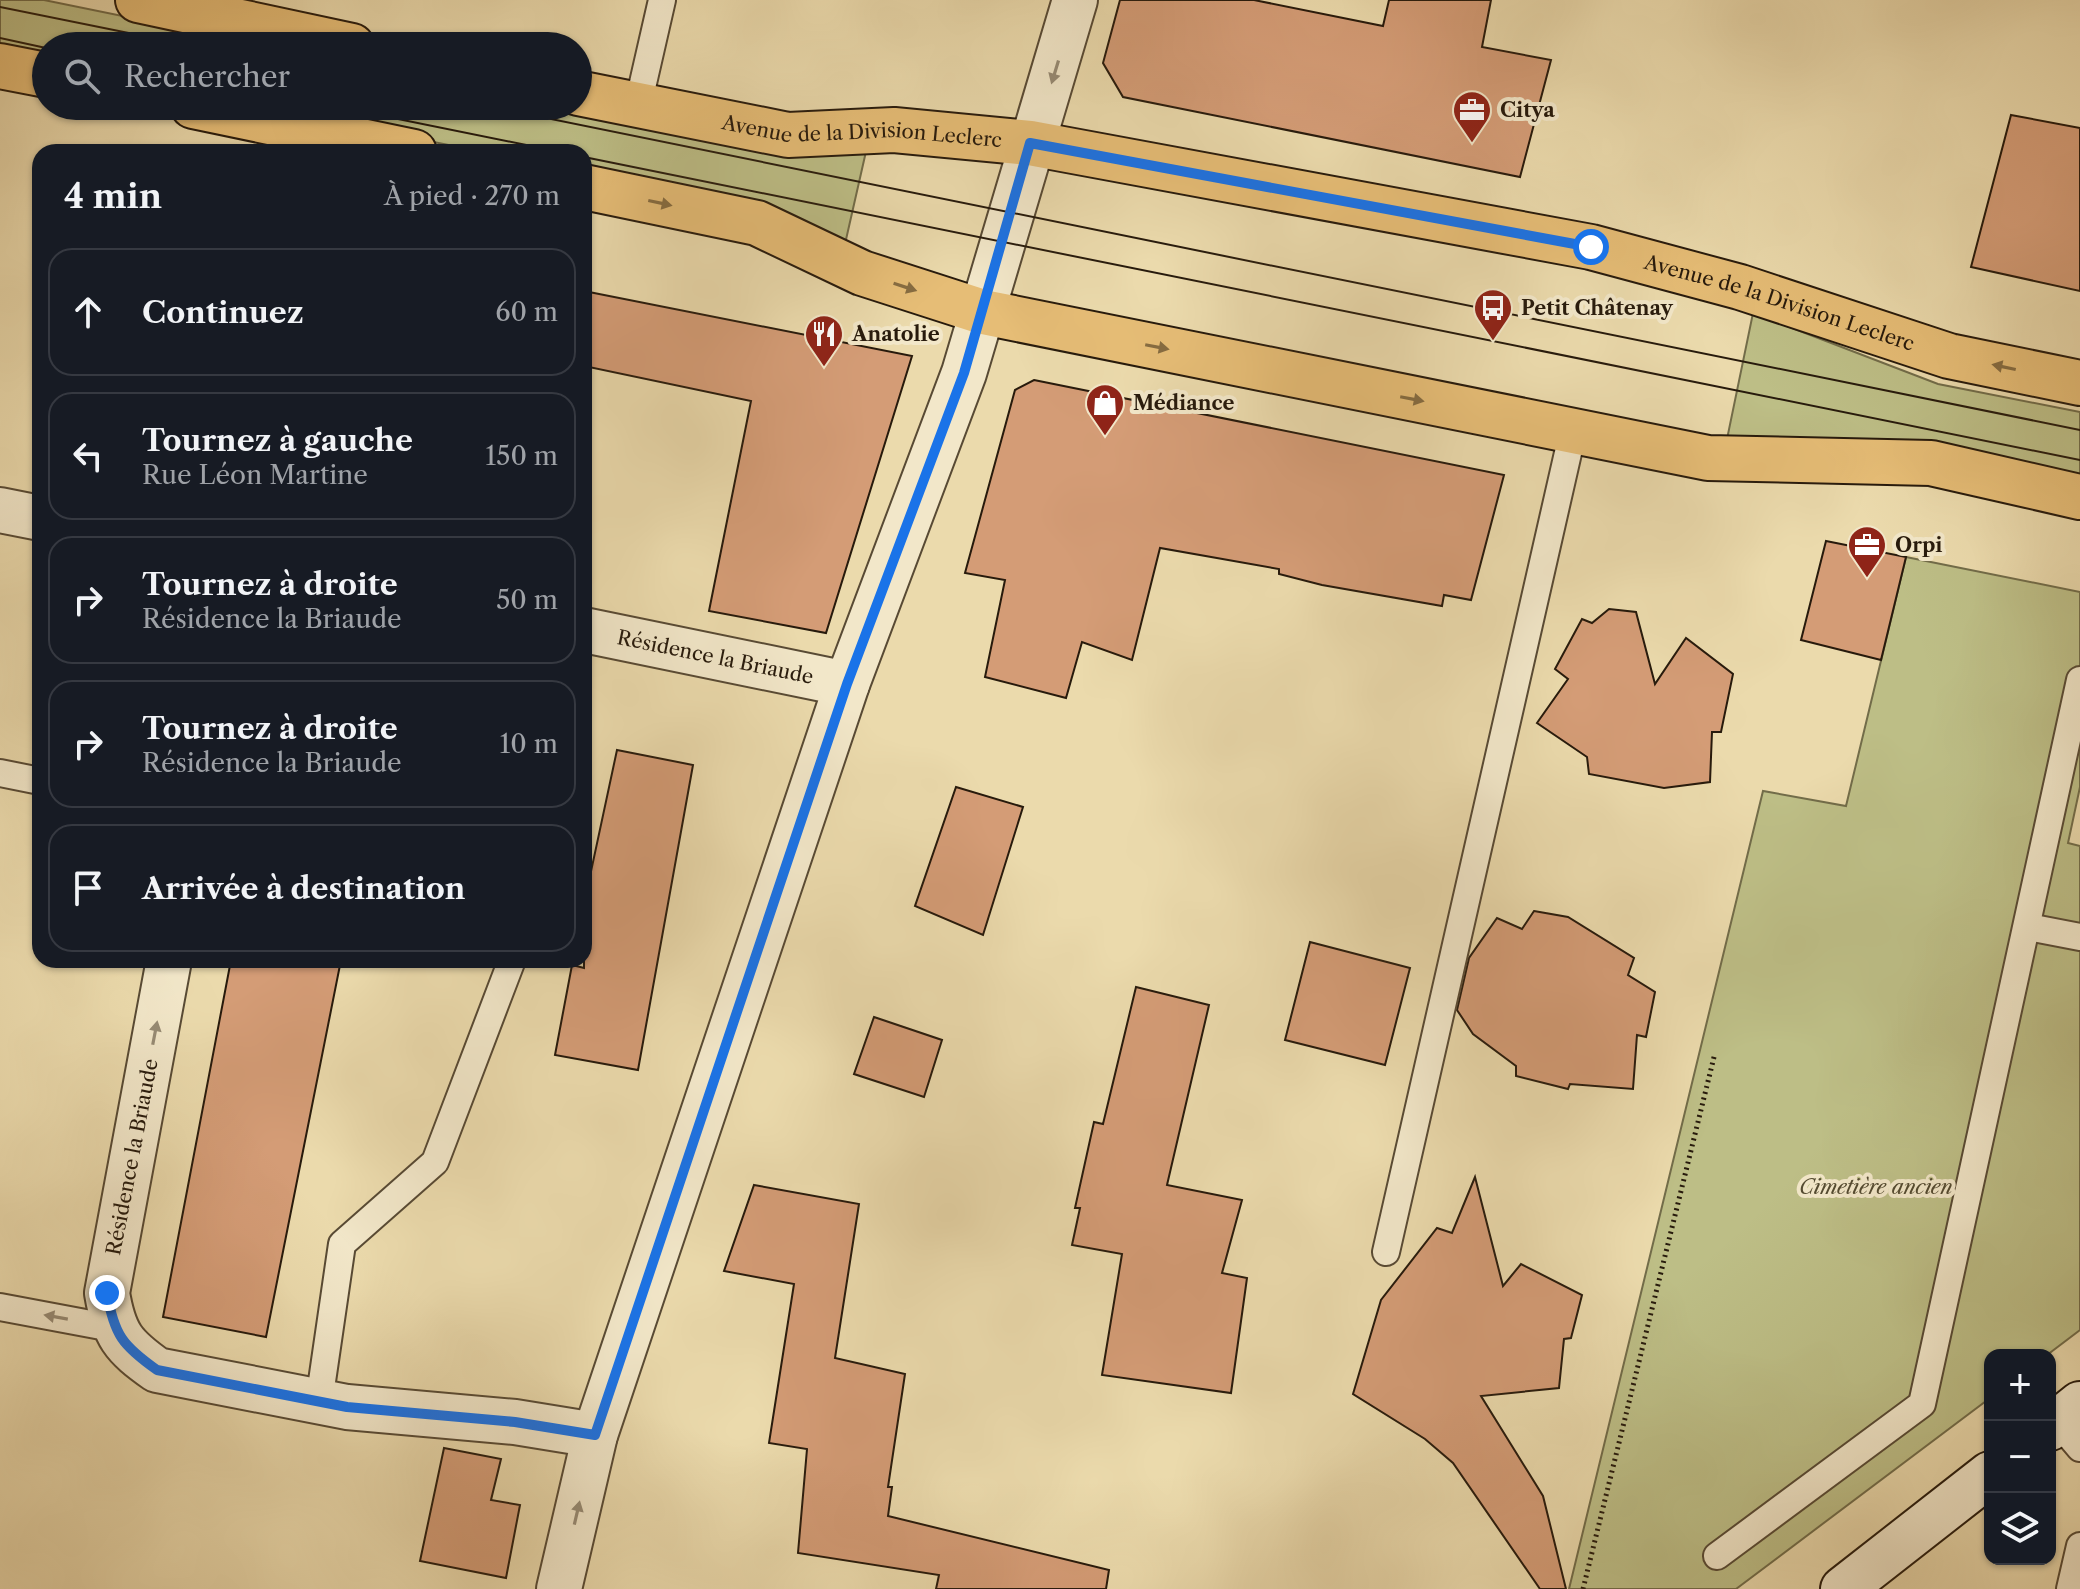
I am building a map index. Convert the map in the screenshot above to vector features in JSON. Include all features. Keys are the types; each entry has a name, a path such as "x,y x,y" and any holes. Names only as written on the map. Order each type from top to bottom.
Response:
{"main road":[{"path":"138,0 287,32"},
{"path":"0,66 32,72"},
{"name":"Avenue de la Division Leclerc","path":"592,96 788,135 894,130 1030,143 1591,247 1740,287 1949,356 2080,383"},
{"path":"260,120 376,144"},
{"path":"592,189 757,223 862,273 983,312 1708,458 1931,463 2080,497"}],"street":[{"path":"559,1589 595,1435 847,684 964,373 1075,0"},
{"path":"0,510 32,516"},
{"name":"Résidence la Briaude","path":"592,632 847,684"},
{"name":"Résidence la Briaude","path":"112,1328 107,1293 168,968"},
{"path":"112,1328 132,1353 157,1370 319,1402 515,1422 595,1435"},
{"path":"1843,1589 1984,1479"}],"lane":[{"path":"638,105 662,0"},
{"path":"1386,1252 1573,431"},
{"path":"1717,1556 1922,1404 2080,680"},
{"path":"0,773 32,779"},
{"path":"2028,927 2080,937"},
{"path":"319,1402 342,1244 435,1162 509,968"},
{"path":"0,1307 112,1328"},
{"path":"2070,1589 2080,1546"}],"path":[{"path":"1583,1589 1715,1053"}],"green space":[{"path":"0,0 44,0 201,32 32,32 32,60 0,54"},
{"path":"592,110 867,147 845,244 592,175 592,144 444,144 325,120 592,120"},
{"path":"1753,313 1938,384 2080,412 2080,477 1727,439"},
{"name":"Cimetière ancien","path":"1906,557 2080,592 2080,787 2068,843 2080,846 2080,1330 2055,1349 1984,1349 1984,1403 1736,1589 1569,1589 1763,791 1846,806"}],"building":[{"path":"1120,0 1254,0 1383,26 1389,0 1491,0 1482,47 1551,60 1520,177 1123,97 1103,63"},
{"path":"2011,115 2080,128 2080,291 1971,267"},
{"path":"592,293 912,356 826,633 709,611 751,401 592,368"},
{"path":"1034,380 1504,475 1471,600 1444,595 1442,606 1322,585 1279,574 1279,569 1160,548 1132,660 1082,642 1066,698 985,677 1005,580 965,573 1015,390"},
{"path":"1826,541 1906,557 1881,660 1801,640"},
{"path":"1609,609 1636,612 1655,684 1686,638 1733,674 1721,732 1712,732 1710,782 1664,788 1589,774 1587,757 1537,723 1568,679 1555,669 1582,619 1592,623"},
{"path":"617,750 693,765 638,1070 555,1055 571,968 592,968 592,867"},
{"path":"956,787 1023,807 983,935 915,906"},
{"path":"1534,911 1568,917 1634,958 1628,975 1655,992 1646,1037 1637,1035 1633,1089 1570,1084 1568,1089 1516,1076 1516,1066 1473,1034 1457,1010 1469,958 1497,918 1522,929"},
{"path":"1310,942 1410,968 1385,1065 1285,1040"},
{"path":"229,968 339,968 266,1337 163,1317"},
{"path":"1136,987 1209,1005 1167,1185 1242,1200 1222,1273 1247,1278 1231,1393 1102,1375 1122,1254 1072,1245 1080,1208 1075,1208 1094,1122 1103,1124"},
{"path":"874,1017 942,1040 924,1097 854,1074"},
{"path":"1475,1177 1503,1286 1521,1264 1582,1295 1571,1338 1564,1339 1559,1388 1481,1396 1543,1496 1566,1589 1540,1589 1453,1463 1425,1439 1353,1394 1381,1300 1437,1228 1452,1233"},
{"path":"754,1185 859,1204 835,1358 905,1374 888,1487 892,1487 888,1516 1109,1570 1106,1589 936,1589 939,1575 798,1553 807,1449 769,1443 794,1284 724,1271"},
{"path":"444,1448 501,1459 491,1500 520,1505 506,1578 420,1561"}],"tram line":[{"path":"0,7 124,32"},
{"path":"0,38 32,45"},
{"path":"403,120 522,144"},
{"path":"556,120 2080,430"},
{"path":"592,159 2080,460"}],"place":[{"name":"Citya","path":"1472,144"},
{"name":"Petit Châtenay","path":"1493,342"},
{"name":"Anatolie","path":"824,368"},
{"name":"Médiance","path":"1105,437"},
{"name":"Orpi","path":"1867,579"}],"route":[{"path":"107,1293 112,1328 132,1353 157,1370 347,1407 515,1422 595,1435 847,684 964,373 1030,143 1591,247"}]}
